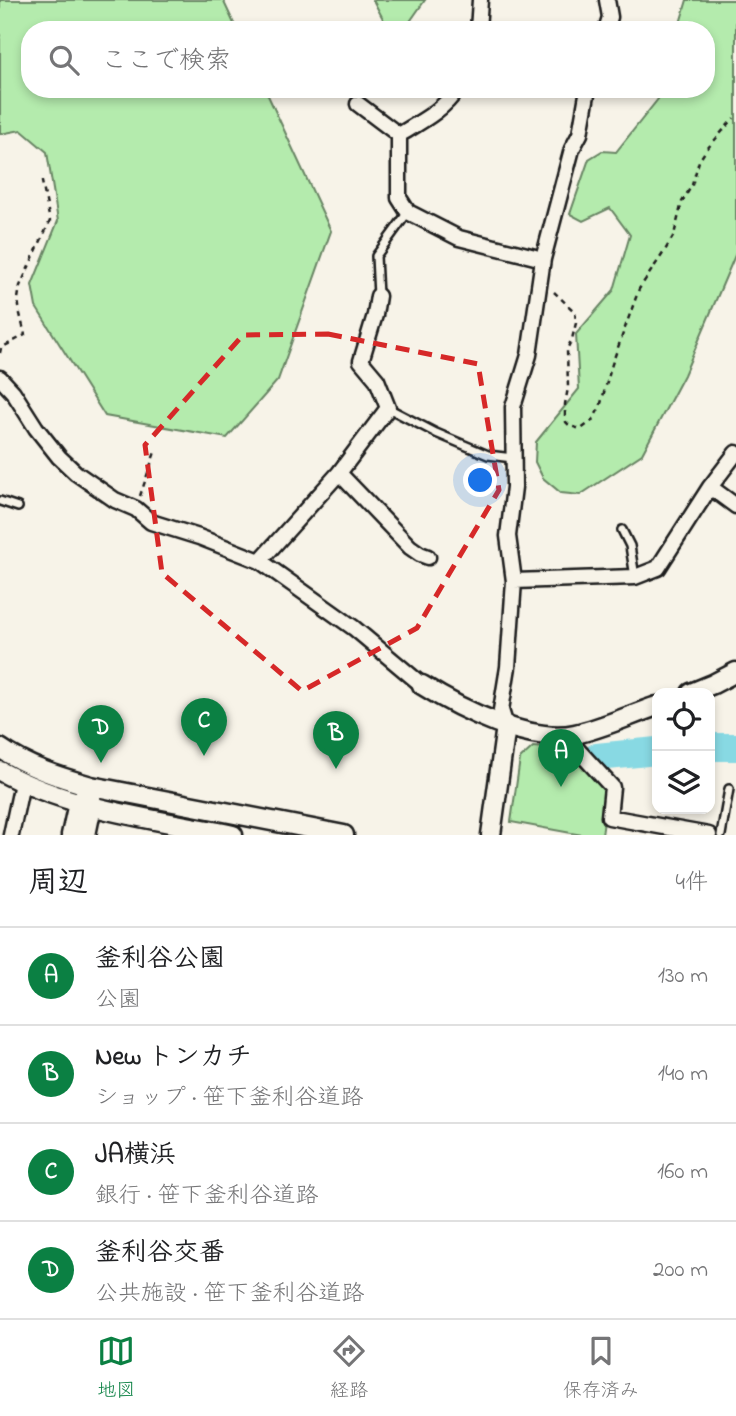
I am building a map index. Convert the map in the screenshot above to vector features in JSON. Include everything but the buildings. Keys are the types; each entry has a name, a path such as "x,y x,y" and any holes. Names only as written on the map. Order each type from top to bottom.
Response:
{"street":[{"path":"479,21 480,0"},
{"path":"607,0 609,21"},
{"path":"398,135 427,118 451,98"},
{"path":"491,835 506,726 501,710 508,667 514,581 508,536 514,487 513,407 530,355 543,259 572,149 580,134 586,98"},
{"path":"358,104 398,135"},
{"path":"398,135 399,198 408,212 458,238 543,259"},
{"path":"260,561 339,473 388,408 377,380 361,361 378,296"},
{"path":"0,378 59,457 76,473 115,500 136,509 150,522 199,537 260,561 354,628 422,685 450,702 531,734 572,735 652,708"},
{"path":"514,581 635,577 658,568 710,487 736,453"},
{"path":"339,473 410,547 428,557"},
{"path":"710,487 736,506"},
{"path":"703,688 736,672"},
{"path":"572,735 576,748 612,787 609,817 709,835"},
{"path":"0,748 12,757 57,776 91,786 344,835"},
{"path":"0,771 22,783 85,804 233,835"},
{"path":"11,835 22,783"},
{"path":"71,835 91,786"},
{"path":"85,804 86,835"}],"lane":[{"path":"378,296 376,256 408,212"},
{"path":"388,408 436,433 488,455 513,458"},
{"path":"0,501 18,507"},
{"path":"622,530 630,546 635,577"},
{"path":"721,835 729,789"}],"path":[{"path":"540,281 576,312 572,340 567,349 568,387 565,416 570,426 581,429 592,421 600,407 612,364 639,289 674,235 682,202 692,185 699,161 734,118"},
{"path":"0,353 1,348 25,334 18,299 20,286 50,221 41,177"},
{"path":"136,509 156,449"}],"highlighted area":[{"path":"328,334 478,364 499,490 417,628 302,691 162,573 145,445 243,335"}],"green space":[{"path":"0,0 223,0 233,21 21,21 21,98 269,98 331,231 278,380 227,438 105,416 36,307 32,285 58,221 47,152 21,130 0,134"},
{"path":"373,0 425,0 410,21 384,21"},
{"path":"687,0 736,0 736,253 684,375 642,454 580,495 561,493 543,478 535,462 536,442 579,389 576,334 614,290 630,235 610,208 583,221 570,214 589,159 602,151 616,152 658,98 715,98 715,21 681,21"},
{"path":"533,747 571,750 608,793 602,835 582,835 511,822 520,759"}],"waterway":[{"path":"715,747 736,747"},
{"path":"597,757 652,752"}],"place":[{"name":"JA横浜","path":"204,756"},
{"name":"釜利谷交番","path":"101,763"},
{"name":"New トンカチ","path":"336,769"},
{"name":"釜利谷公園","path":"561,787"}]}
